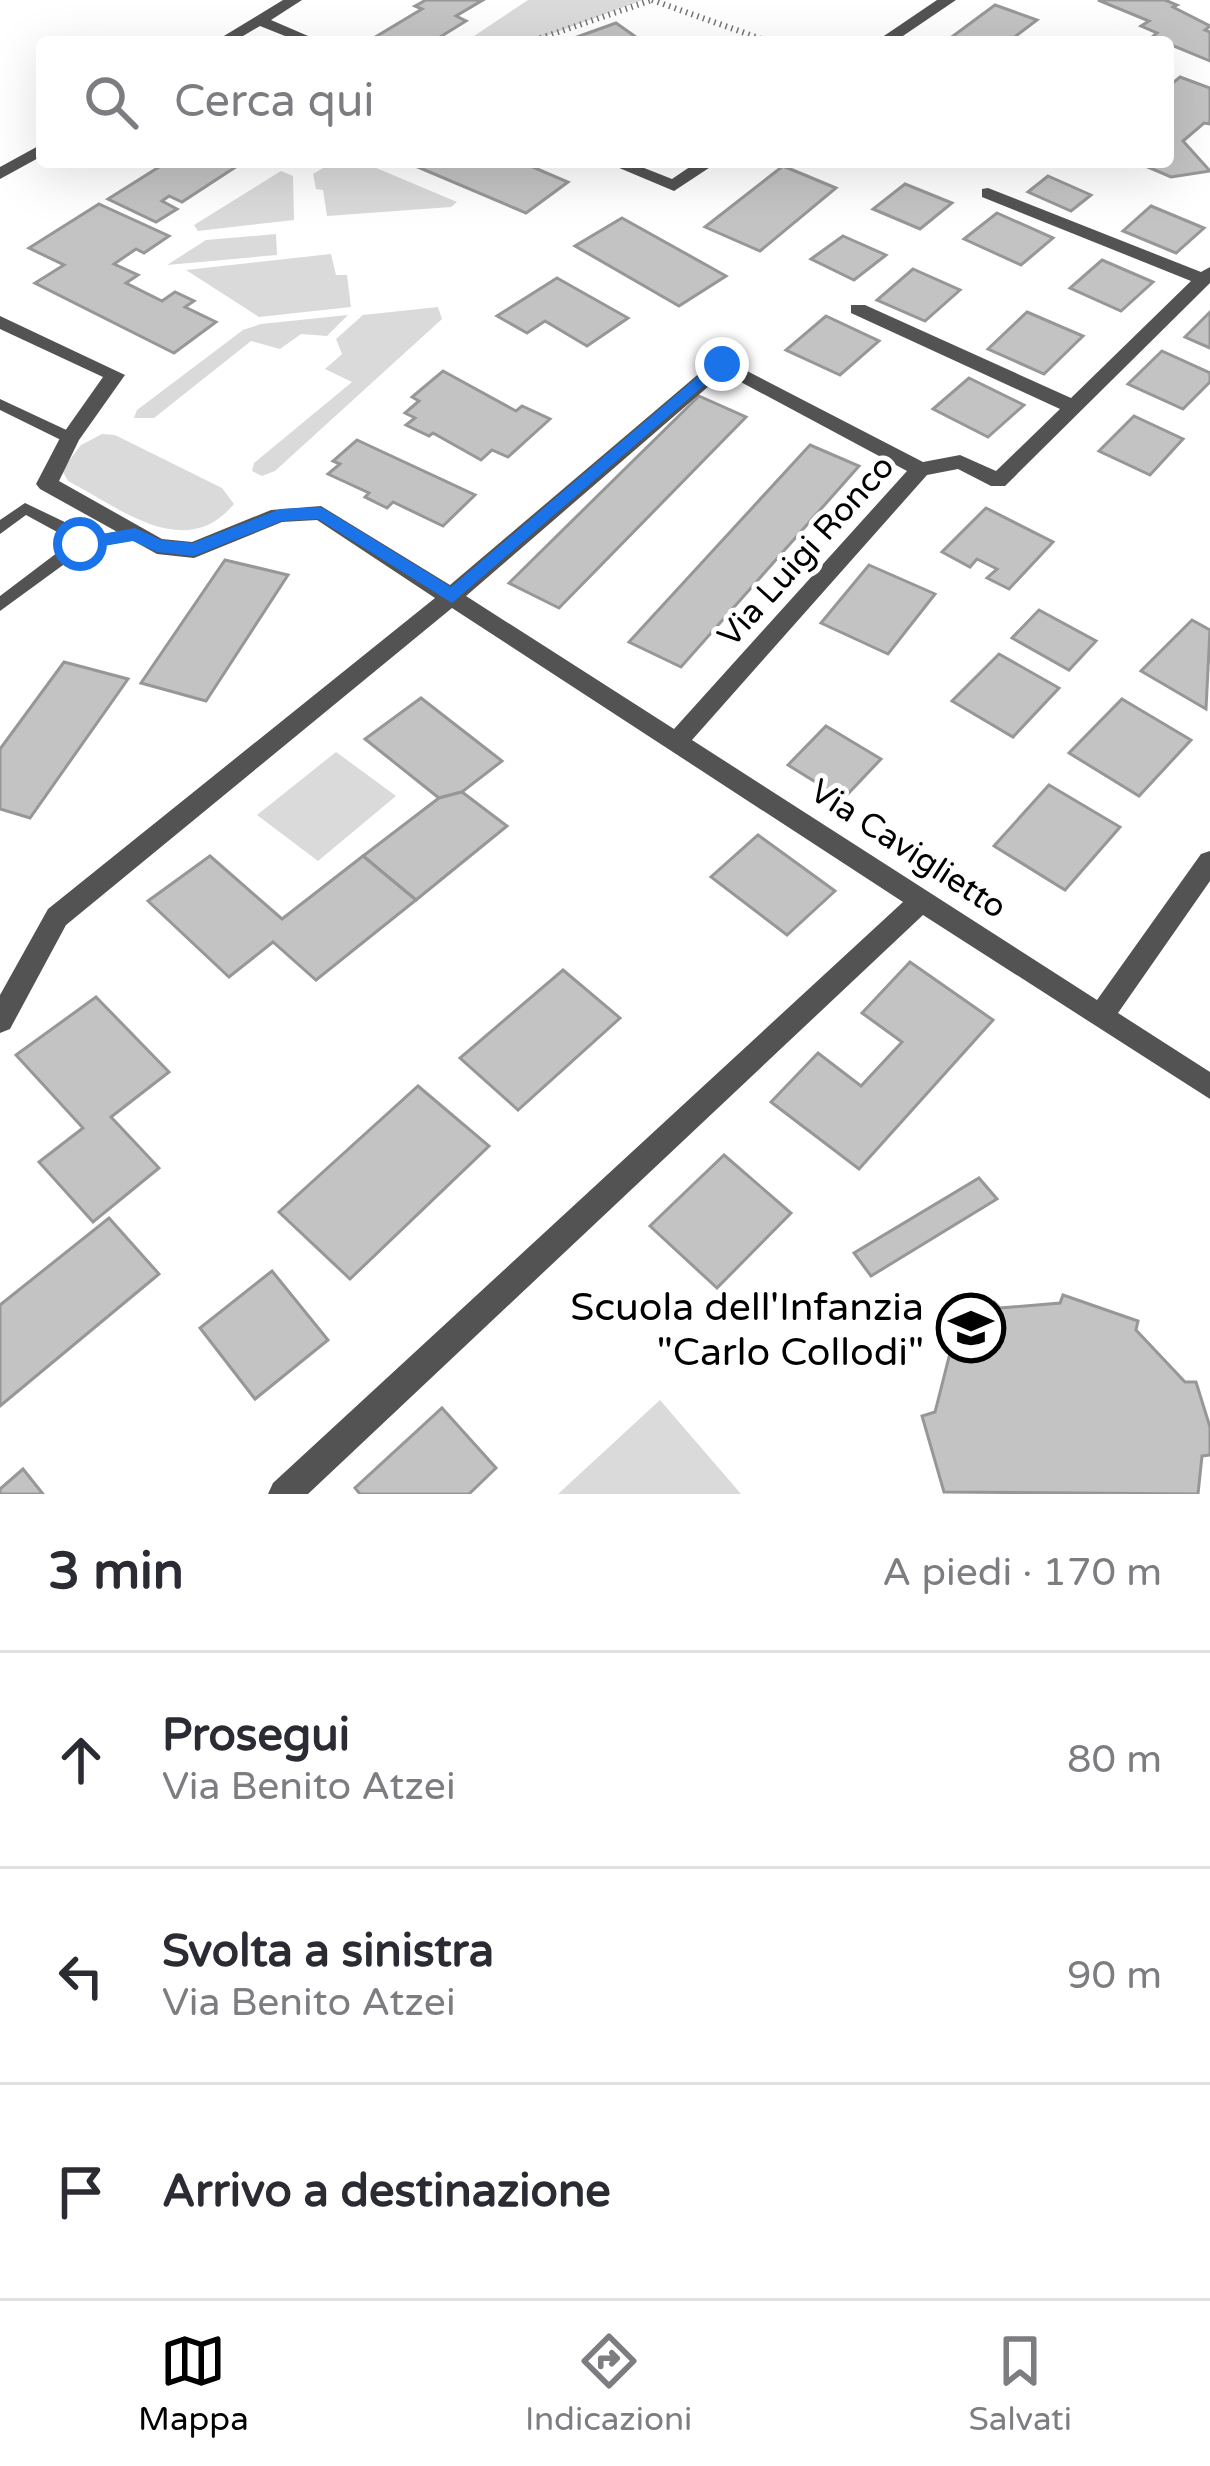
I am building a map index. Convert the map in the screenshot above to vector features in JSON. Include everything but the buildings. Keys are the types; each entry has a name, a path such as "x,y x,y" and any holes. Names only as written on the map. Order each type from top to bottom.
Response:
{"street":[{"path":"232,36 294,0"},
{"path":"892,36 948,0"},
{"path":"259,20 299,36"},
{"path":"0,173 36,152"},
{"path":"629,168 674,186 700,168"},
{"path":"988,193 1207,276"},
{"name":"Via Luigi Ronco","path":"677,741 920,469 960,462 998,481 1207,276"},
{"path":"858,309 1073,407"},
{"path":"0,322 115,375 70,438 47,484"},
{"path":"0,1021 57,917 452,596 722,364 920,469"},
{"name":"Via Caviglietto","path":"47,484 157,546 194,550 280,515 321,513 1210,1087"},
{"path":"1101,1016 1210,861"},
{"path":"284,1494 922,900"}],"lane":[{"path":"0,404 70,438"},
{"path":"0,528 47,484"},
{"path":"25,508 80,544"},
{"path":"0,605 80,544 135,534"}],"path":[{"path":"547,36 653,0 753,36"}],"shaded area":[{"path":"528,0 643,0 546,36 474,36"},
{"path":"323,168 376,168 457,202 451,207 327,216 323,190 316,189 313,174"},
{"path":"281,171 293,176 294,220 198,231 194,225"},
{"path":"276,234 277,255 167,265 206,240"},
{"path":"331,254 336,275 347,275 351,307 259,317 186,270"},
{"path":"438,307 442,319 275,471 262,476 252,471 254,463 352,382 325,369 342,354 336,339 363,315"},
{"path":"348,315 327,336 301,334 280,349 251,341 154,418 134,418 137,410 243,330"},
{"path":"102,434 115,435 222,488 234,504 215,521 195,529 174,530 130,516 68,481 62,470 81,445"},
{"path":"336,752 396,796 318,861 257,815"},
{"path":"660,1400 741,1494 558,1494"}],"place":[{"name":"Scuola dell'Infanzia \"Carlo Collodi\"","path":"971,1328"}],"route":[{"path":"80,544 135,534 157,546 194,550 280,515 321,513 452,596 722,364"}]}
